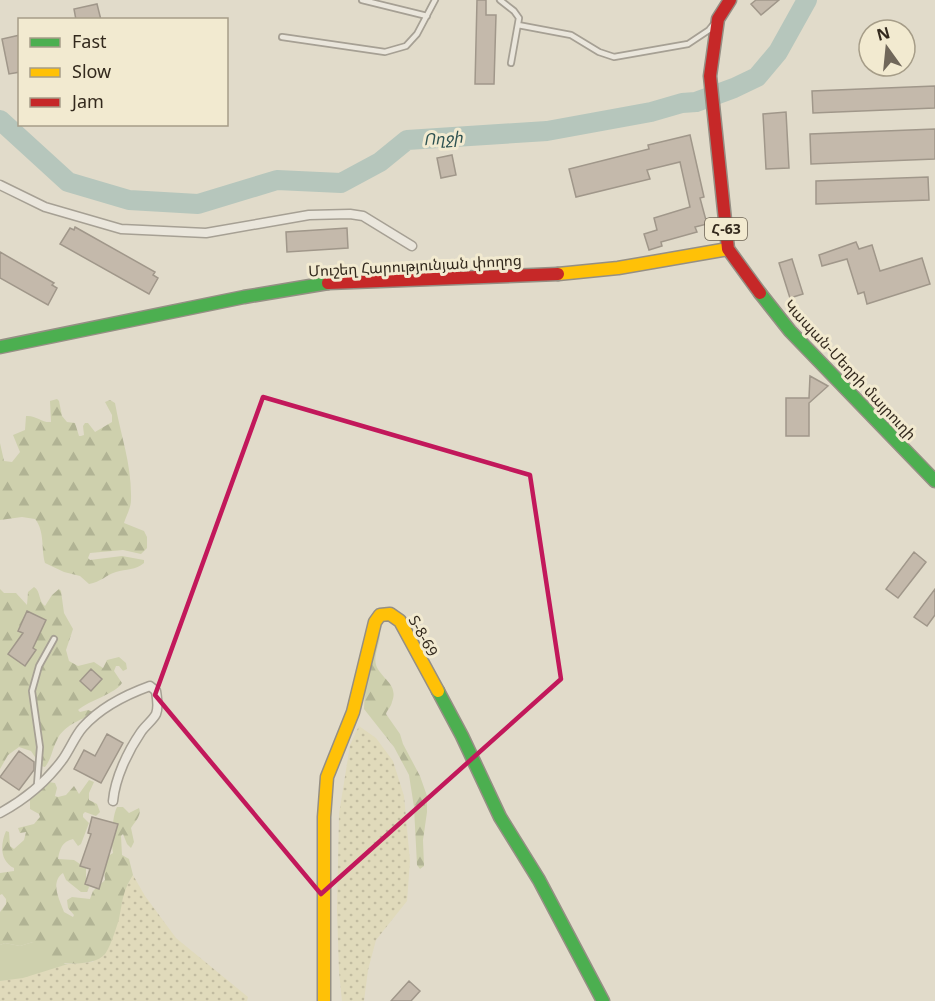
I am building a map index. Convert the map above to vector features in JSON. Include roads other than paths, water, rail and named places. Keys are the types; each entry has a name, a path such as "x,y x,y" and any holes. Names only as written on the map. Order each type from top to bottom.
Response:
{"street":[{"name":"Կապան-Մեղրի մայրուղի","path":"730,0 718,19 710,76 728,249 789,331 935,481"},
{"name":"Մուշեղ Հարությունյան փողոց","path":"0,184 45,207 121,229 206,233 309,215 350,214 363,216 412,246"},
{"name":"Մուշեղ Հարությունյան փողոց","path":"0,347 322,283 564,274 618,268 728,249"},
{"name":"Տ-8-69","path":"324,1001 324,817 327,777 353,712 377,616 383,613 393,614 400,621 462,736 500,817 539,880 603,1001"},
{"path":"0,813 36,788 64,758 82,728 96,715 120,698 150,686 156,691 158,704 156,714 136,739 114,789 113,801"}],"lane":[{"path":"362,0 427,16"},
{"path":"282,37 385,52 406,46 417,34 435,0"},
{"path":"500,0 517,15 518,25 512,63"},
{"path":"518,25 571,34 599,52 614,57 688,44 709,30 718,19"},
{"path":"36,788 40,747 32,691 39,666 54,639"}],"waterway":[{"name":"Ողջի","path":"0,120 68,182 129,200 198,204 277,180 341,183 380,162 407,140 547,131 696,102 734,88 757,77 778,52 807,0"}]}
